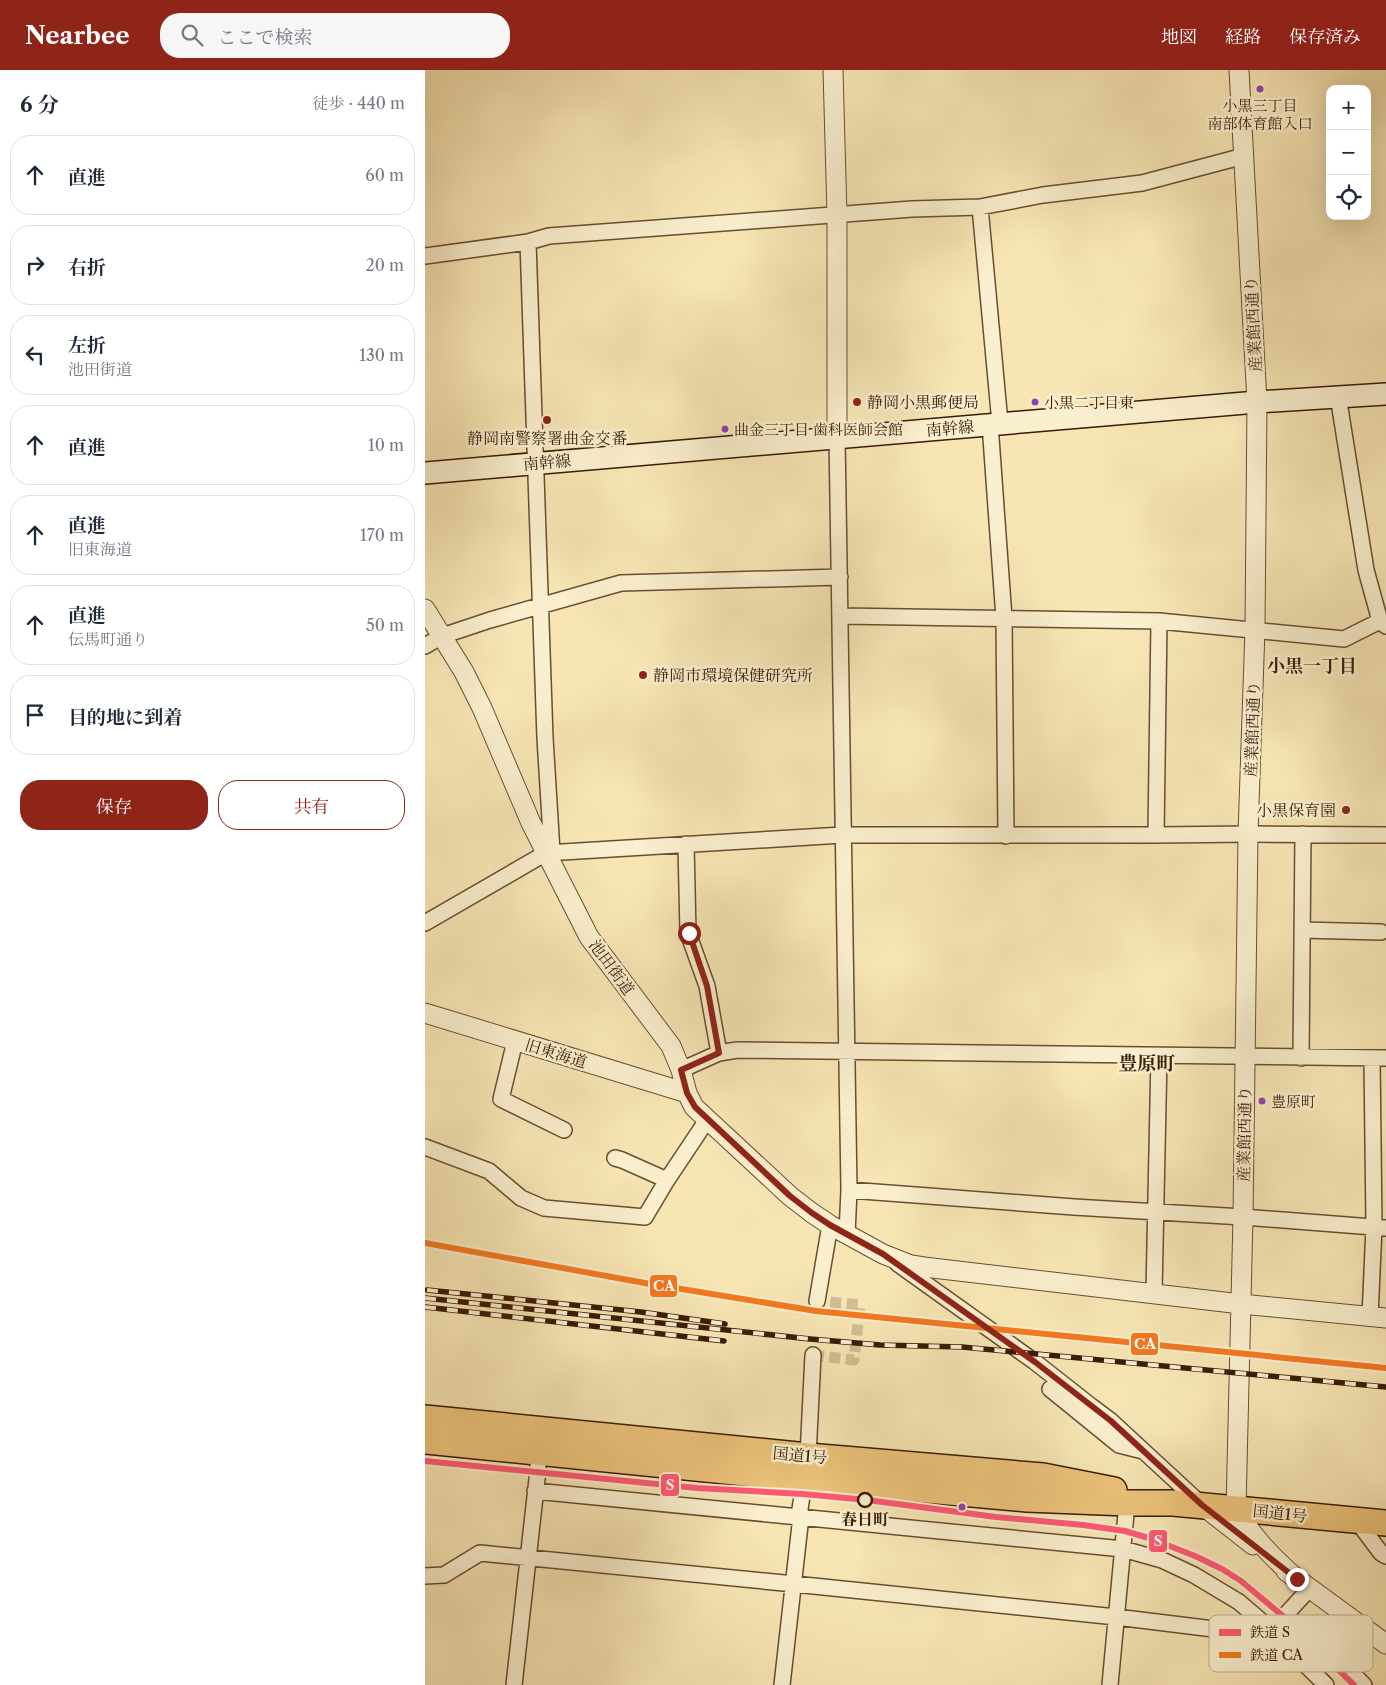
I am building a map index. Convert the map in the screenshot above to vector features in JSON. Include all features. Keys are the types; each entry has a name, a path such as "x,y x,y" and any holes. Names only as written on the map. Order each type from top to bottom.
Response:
{"highway":[{"name":"国道1号","path":"425,1418 1027,1499 1202,1505 1386,1524"},
{"name":"国道1号","path":"425,1441 539,1453 807,1468 1043,1476 1173,1503"}],"main road":[{"name":"南幹線","path":"425,473 1257,402 1386,394"}],"street":[{"path":"833,70 837,215 837,437 849,1190 847,1234"},
{"name":"産業館西通り","path":"1236,1508 1243,1217 1248,834 1255,629 1257,402 1239,70"},
{"path":"425,256 528,242 549,236 912,209 980,208 1043,195 1142,183 1244,156"},
{"path":"980,208 995,424 1004,618 1006,836"},
{"path":"528,242 549,852"},
{"path":"841,616 1159,621 1344,639 1383,623 1366,570 1338,396"},
{"path":"425,646 442,636 541,605 621,583 840,577"},
{"name":"池田街道","path":"425,609 464,672 482,708 531,823 549,852 589,937 671,1046 681,1070 687,1093 695,1107 790,1196 830,1225 883,1254 911,1265 1241,1304 1378,1318"},
{"path":"1156,835 1159,621"},
{"path":"1301,1058 1303,834"},
{"path":"425,923 549,852 842,835 1386,835"},
{"path":"686,844 689,933 707,986 719,1053"},
{"path":"1302,930 1381,932"},
{"name":"旧東海道","path":"425,1013 687,1093"},
{"path":"515,1041 501,1099 564,1130"},
{"path":"681,1070 719,1053 737,1050 1245,1058 1379,1058 1380,1227 1378,1318"},
{"path":"1154,1293 1159,1056"},
{"path":"425,1147 489,1171 521,1198 544,1208 645,1217 707,1120"},
{"path":"615,1158 667,1180"},
{"path":"849,1190 1380,1227"},
{"path":"817,1300 830,1225"},
{"path":"883,1254 1035,1362 1111,1421 1202,1505 1346,1615"},
{"path":"783,1685 801,1516 800,1509 807,1468 813,1355"},
{"path":"1050,1389 1119,1445 1143,1451"},
{"path":"514,1685 539,1453"},
{"path":"535,1491 1123,1548 1162,1560 1193,1575 1239,1602 1254,1615"},
{"path":"1110,1685 1127,1503"},
{"path":"1236,1508 1251,1533 1277,1561 1303,1583"},
{"path":"1357,1521 1381,1553 1386,1556"},
{"path":"425,1576 444,1575 480,1553 1116,1617 1209,1628"},
{"path":"1282,1615 1303,1583"},
{"path":"1373,1635 1386,1644"},
{"path":"1313,1672 1326,1685"},
{"path":"1351,1672 1364,1685"}],"tunnel":[{"path":"813,1355 854,1360 860,1305 817,1301"}],"railway":[{"path":"427,1290 641,1312 725,1324"},
{"path":"425,1298 810,1339 880,1345 962,1347 1386,1387"},
{"path":"425,1307 724,1341"}],"rail line":[{"name":"CA","path":"425,1243 645,1283 816,1311 1386,1368"},
{"name":"S","path":"425,1461 697,1488 867,1500 1125,1531 1152,1539 1222,1569 1241,1581 1282,1615"},
{"name":"S","path":"1341,1672 1354,1685"}],"place":[{"name":"小黒三丁目 南部体育館入口","path":"1260,89"},
{"name":"静岡小黒郵便局","path":"857,402"},
{"name":"小黒二丁目東","path":"1035,402"},
{"name":"静岡南警察署曲金交番","path":"547,420"},
{"name":"曲金三丁目 歯科医師会館","path":"725,429"},
{"name":"静岡市環境保健研究所","path":"643,675"},
{"name":"小黒保育園","path":"1346,810"},
{"name":"豊原町","path":"1262,1101"},
{"name":"春日町","path":"865,1500"}],"district":[{"name":"小黒一丁目","path":"1312,666"},
{"name":"豊原町","path":"1147,1063"}],"route":[{"path":"689,933 707,986 719,1053 681,1070 687,1093 695,1107 707,1120 790,1196 812,1213 910,1272 1035,1362 1111,1421 1202,1505 1297,1579"}]}
